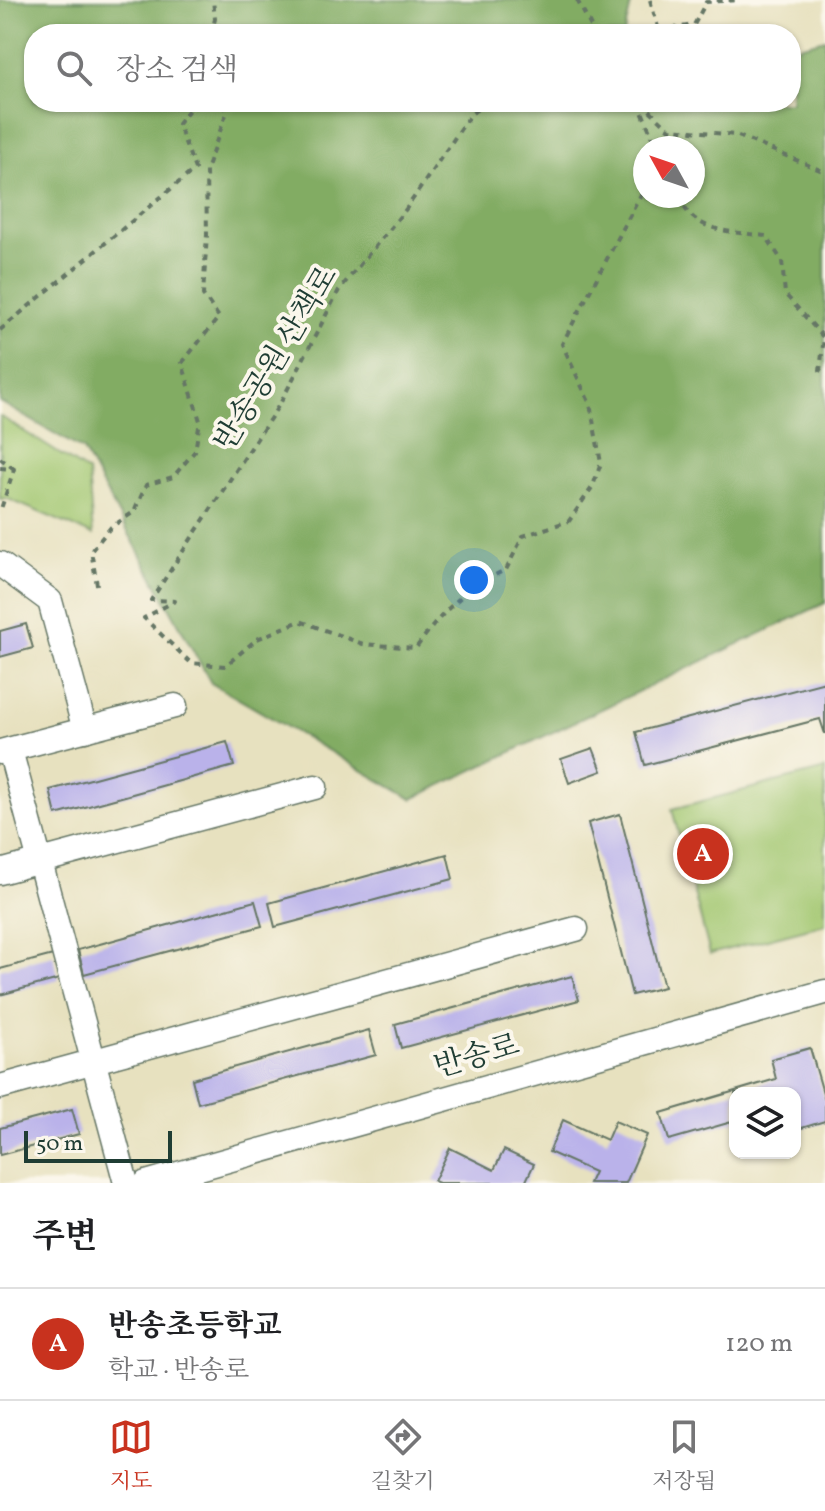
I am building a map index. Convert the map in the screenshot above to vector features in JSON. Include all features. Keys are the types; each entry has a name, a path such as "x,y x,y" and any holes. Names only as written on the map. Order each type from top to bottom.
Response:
{"street":[{"path":"0,564 50,601 85,730"},
{"path":"126,1183 40,862 5,751 175,706"},
{"path":"0,872 315,787"},
{"path":"0,1087 576,929"},
{"name":"반송로","path":"146,1183 825,992"}],"path":[{"path":"213,0 214,24"},
{"path":"577,0 590,24"},
{"path":"650,0 657,24"},
{"path":"695,24 706,2 740,0"},
{"path":"0,330 195,169 178,124 187,112"},
{"path":"97,585 91,551 111,527 134,512 146,485 173,477 195,451 200,421 182,363 219,317 203,295 207,235 206,170 227,112"},
{"name":"반송공원 산책로","path":"474,112 406,209 339,290 281,402 151,600 175,601 144,618 191,663 225,666 257,639 300,621 363,644 416,648 441,613 483,580 506,570 523,536 569,521 593,486 601,463 590,404 562,344 634,208"},
{"path":"643,112 652,136"},
{"path":"650,112 670,129 736,135 825,172"},
{"path":"683,208 705,228 766,236 782,261 785,294 824,338 820,370 825,373"},
{"path":"0,458 14,469"},
{"path":"0,468 14,469"},
{"path":"0,512 14,469"}],"green space":[{"path":"0,0 632,0 626,24 24,24 24,112 801,112 801,45 825,39 825,603 412,799 211,683 83,450 0,402"},
{"path":"0,416 88,472 93,535 6,498 0,499"},
{"path":"825,769 825,924 710,954 672,809"}],"building":[{"path":"26,624 33,648 0,657 0,631"},
{"path":"825,682 825,734 820,719 645,765 636,732"},
{"path":"227,742 234,766 56,815 50,790"},
{"path":"593,748 602,771 569,783 561,759"},
{"path":"620,814 664,987 632,995 588,823"},
{"path":"447,854 453,879 275,927 269,903"},
{"path":"255,901 262,926 84,974 78,950"},
{"path":"53,955 59,979 0,995 0,969"},
{"path":"572,976 579,1000 401,1048 395,1024"},
{"path":"369,1030 376,1055 198,1103 192,1079"},
{"path":"810,1048 825,1100 825,1121 801,1128 801,1087 749,1087 776,1079 771,1059"},
{"path":"729,1093 729,1123 669,1140 661,1113"},
{"path":"72,1109 79,1134 0,1155 0,1128"},
{"path":"563,1120 607,1140 615,1121 647,1135 626,1183 589,1183 594,1172 549,1152"},
{"path":"450,1148 494,1170 504,1150 534,1164 525,1183 439,1183 434,1181"}],"place":[{"name":"반송초등학교","path":"703,854"}]}
